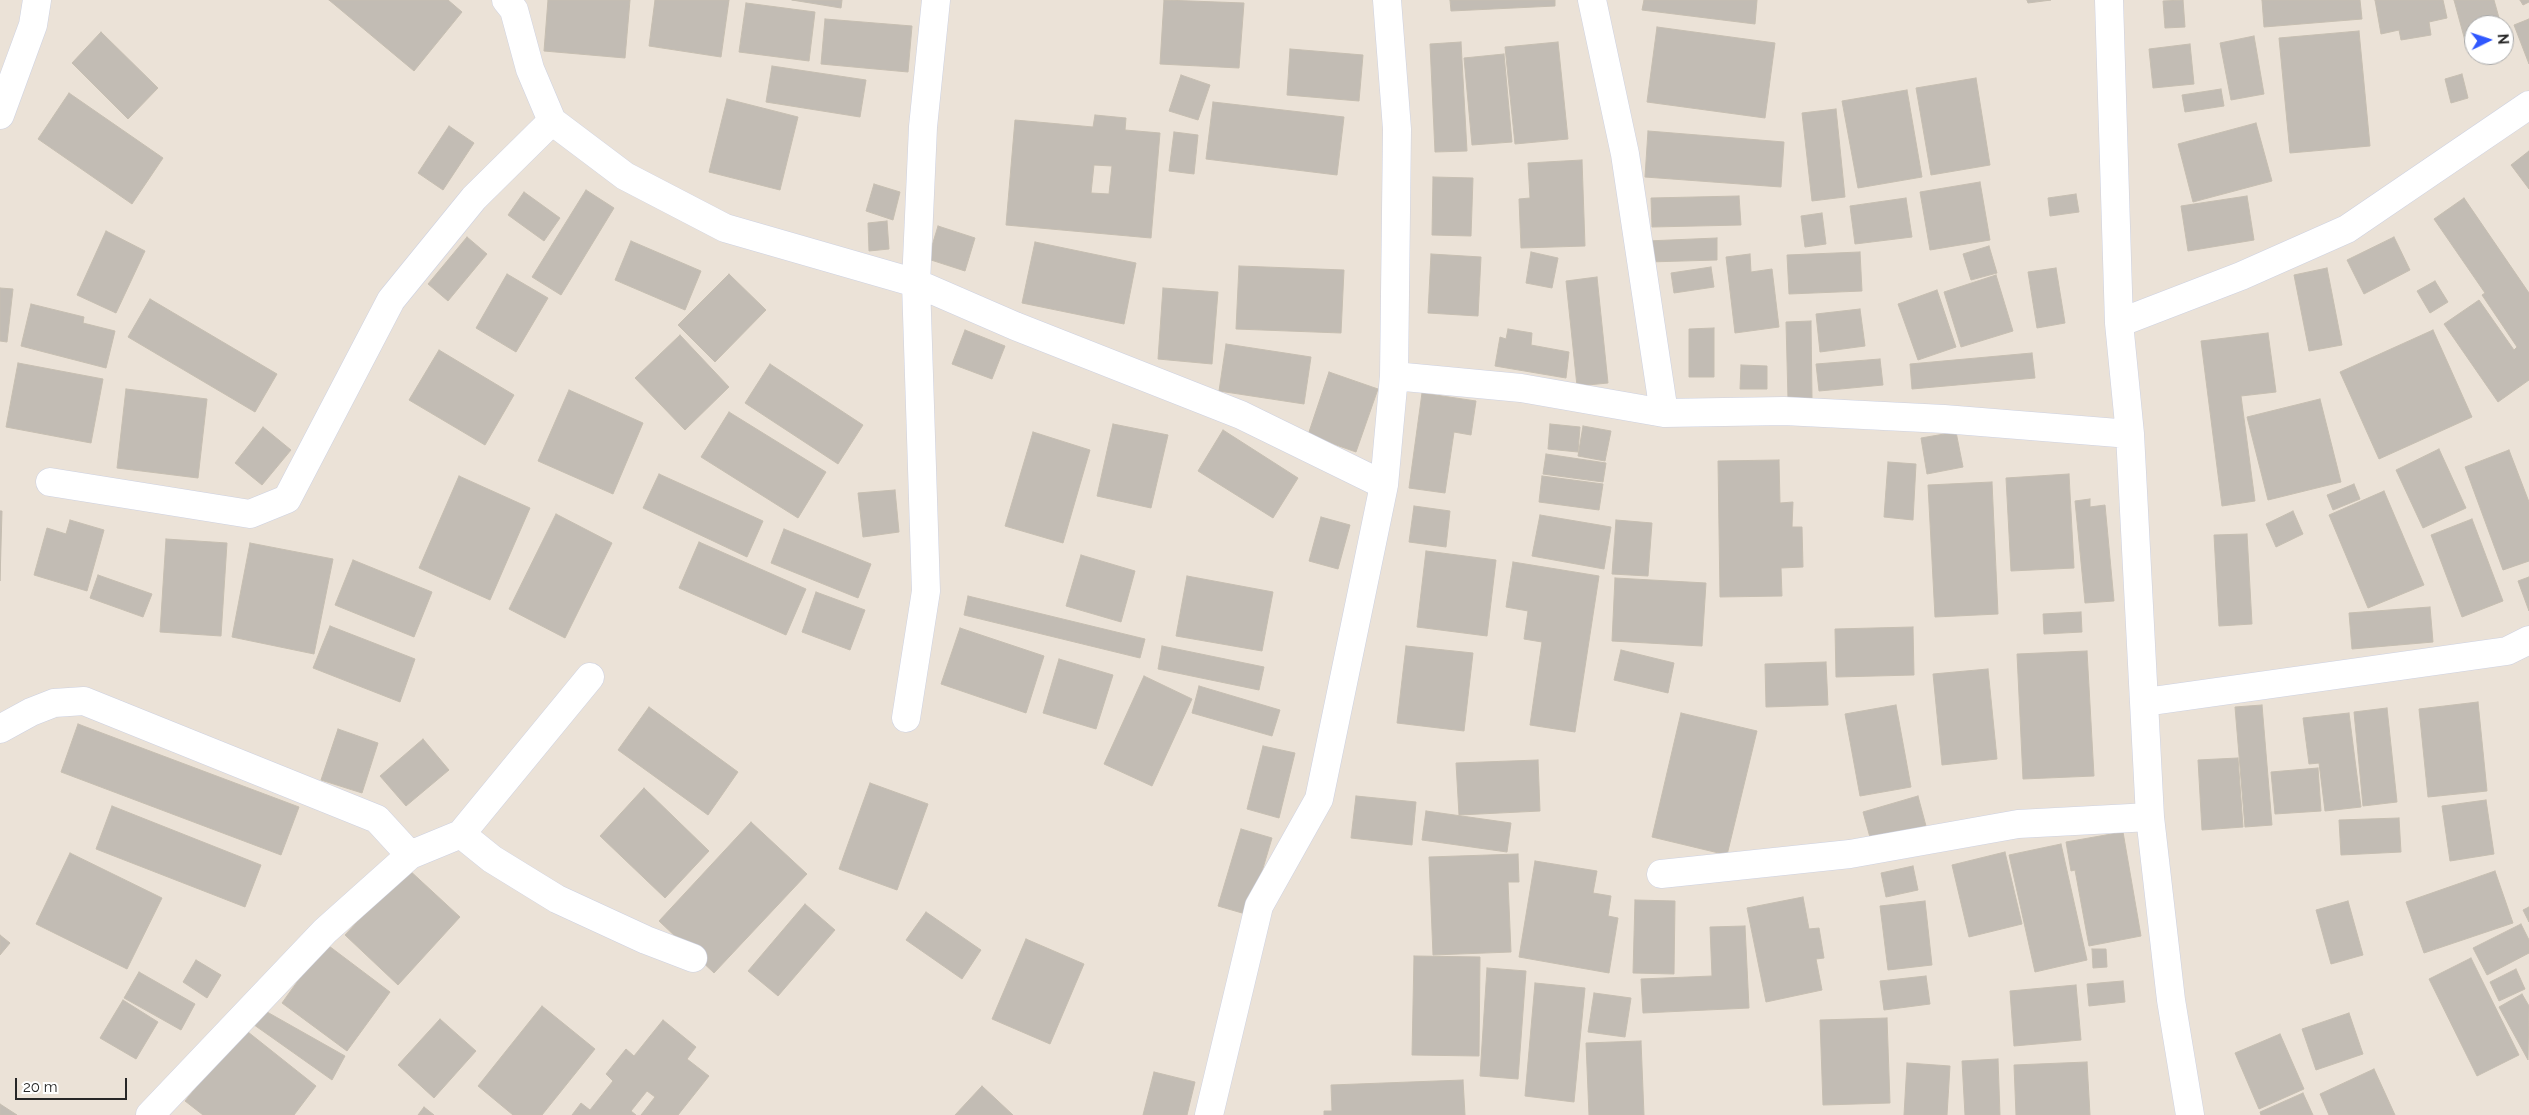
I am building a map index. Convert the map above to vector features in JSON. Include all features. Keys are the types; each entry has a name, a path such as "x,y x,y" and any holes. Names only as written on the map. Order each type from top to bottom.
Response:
{"street":[{"path":"0,115 33,25 37,0"},
{"path":"506,0 514,10 530,69 552,121 626,176 725,228 916,283 1015,326 1241,415 1384,485"},
{"path":"906,718 926,591 916,283 923,127 936,0"},
{"path":"1209,1115 1259,906 1319,799 1384,485 1394,376 1397,129 1387,0"},
{"path":"1592,0 1625,154 1664,413"},
{"path":"2109,0 2119,323 2130,434 2150,817 2171,1000 2190,1115"},
{"path":"2119,323 2241,276 2348,228 2529,105"},
{"path":"50,482 250,514 286,499 391,300 474,198 552,121"},
{"path":"1394,376 1521,388 1664,413 1812,412 1944,419 2130,434"},
{"path":"2145,702 2507,651 2529,640"},
{"path":"150,1115 325,931 410,855 461,834 590,676"},
{"path":"0,729 31,712 54,703 84,701 377,819 410,855"},
{"path":"1661,874 1850,854 2018,824 2150,817"},
{"path":"461,834 492,859 557,899 646,940 693,958"}],"building":[{"path":"329,0 448,0 462,12 414,71"},
{"path":"548,0 630,0 625,58 544,51"},
{"path":"655,0 729,0 721,57 649,46"},
{"path":"792,0 842,0 841,8"},
{"path":"1164,0 1244,3 1239,68 1160,64"},
{"path":"1450,0 1555,0 1555,6 1451,11"},
{"path":"1644,0 1757,0 1755,24 1642,10"},
{"path":"2027,0 2051,0 2028,3"},
{"path":"2183,0 2185,27 2165,28 2163,1"},
{"path":"2262,0 2360,0 2362,19 2264,27"},
{"path":"2375,0 2443,0 2447,18 2429,22 2431,35 2401,40 2399,30 2381,34"},
{"path":"2454,0 2494,0 2498,15 2464,15 2464,37"},
{"path":"2520,0 2529,0 2529,2 2523,5"},
{"path":"746,3 815,12 809,61 739,52"},
{"path":"825,19 912,26 908,72 821,64"},
{"path":"2529,19 2529,64 2514,25"},
{"path":"1657,27 1775,43 1765,118 1647,102"},
{"path":"2359,31 2370,146 2290,153 2279,38"},
{"path":"101,32 158,88 128,119 72,63"},
{"path":"2254,36 2264,94 2231,100 2220,43"},
{"path":"1461,42 1467,151 1435,152 1430,44"},
{"path":"1558,42 1568,139 1515,144 1505,47"},
{"path":"2190,44 2194,84 2153,88 2149,49"},
{"path":"1290,49 1363,55 1359,101 1287,95"},
{"path":"1504,54 1512,142 1472,145 1464,58"},
{"path":"772,66 866,80 860,117 766,102"},
{"path":"2462,74 2468,98 2451,103 2445,79"},
{"path":"1181,75 1210,85 1198,120 1169,111"},
{"path":"1976,78 1990,165 1931,175 1916,88"},
{"path":"2221,89 2224,106 2185,112 2182,95"},
{"path":"1907,90 1922,177 1858,188 1842,101"},
{"path":"69,93 163,158 132,204 38,139"},
{"path":"727,99 798,117 780,190 709,172"},
{"path":"1213,102 1344,117 1337,175 1206,159"},
{"path":"1836,109 1845,197 1812,201 1802,113"},
{"path":"1095,115 1126,118 1125,130 1160,133 1151,238 1006,225 1015,120 1093,127","holes":["1094,165 1112,166 1109,194 1091,193"]},
{"path":"2256,123 2272,181 2193,202 2178,144"},
{"path":"449,126 474,143 443,190 418,173"},
{"path":"1648,131 1784,142 1781,187 1645,177"},
{"path":"1174,132 1198,135 1194,174 1169,171"},
{"path":"2529,151 2529,189 2511,165"},
{"path":"1582,160 1585,246 1521,248 1519,199 1530,198 1528,163"},
{"path":"1433,177 1473,178 1471,236 1432,235"},
{"path":"1980,182 1990,240 1930,250 1920,192"},
{"path":"874,184 900,192 893,220 866,211"},
{"path":"586,190 614,208 561,295 532,277"},
{"path":"524,192 560,218 544,241 508,215"},
{"path":"2076,194 2079,212 2050,216 2048,198"},
{"path":"1739,196 1741,225 1652,227 1651,198"},
{"path":"2247,196 2254,240 2188,251 2181,206"},
{"path":"1906,198 1912,237 1855,244 1850,206"},
{"path":"2464,198 2529,293 2529,380 2498,402 2444,324 2479,300 2514,350 2517,347 2482,295 2485,293 2434,219"},
{"path":"1822,213 1826,244 1805,247 1801,216"},
{"path":"887,221 889,249 869,251 868,223"},
{"path":"938,226 975,238 965,271 928,259"},
{"path":"106,231 145,251 116,313 77,295"},
{"path":"467,237 487,254 448,301 428,284"},
{"path":"2394,237 2410,270 2364,294 2347,260"},
{"path":"1717,238 1717,260 1648,262 1647,241"},
{"path":"631,241 701,271 685,310 615,280"},
{"path":"1035,242 1136,263 1124,324 1022,303"},
{"path":"1989,246 1997,273 1971,280 1963,254"},
{"path":"1531,252 1558,258 1552,288 1526,283"},
{"path":"1860,252 1862,291 1789,294 1787,255"},
{"path":"1431,254 1481,257 1478,316 1428,313"},
{"path":"1750,254 1751,272 1772,269 1779,327 1735,333 1726,257"},
{"path":"1239,266 1344,270 1341,333 1236,329"},
{"path":"1711,267 1714,287 1674,293 1671,273"},
{"path":"2056,268 2065,323 2037,328 2028,272"},
{"path":"2327,268 2342,345 2309,351 2294,275"},
{"path":"507,274 548,298 516,352 476,328"},
{"path":"729,274 766,310 715,362 678,325"},
{"path":"1996,275 2013,331 1961,347 1944,292"},
{"path":"1597,277 1608,383 1577,386 1566,281"},
{"path":"2435,281 2448,302 2430,313 2417,291"},
{"path":"0,288 13,289 7,342 0,341"},
{"path":"1163,288 1218,292 1212,364 1158,359"},
{"path":"1937,290 1956,347 1918,360 1898,304"},
{"path":"150,299 277,374 255,412 128,337"},
{"path":"31,304 84,317 83,323 115,331 106,368 21,346"},
{"path":"1860,309 1865,346 1820,352 1816,314"},
{"path":"1811,321 1812,398 1788,399 1786,322"},
{"path":"1714,328 1714,377 1689,377 1689,329"},
{"path":"1508,329 1532,333 1531,345 1569,352 1566,378 1495,366 1500,337 1506,339"},
{"path":"965,330 1005,346 992,379 952,364"},
{"path":"2433,330 2472,417 2379,459 2340,372"},
{"path":"2268,333 2276,392 2241,396 2255,501 2222,506 2201,341"},
{"path":"680,335 729,387 685,430 635,378"},
{"path":"1226,344 1311,357 1304,404 1219,391"},
{"path":"439,350 514,395 485,445 409,400"},
{"path":"2032,353 2035,378 1912,389 1910,364"},
{"path":"1880,359 1883,385 1819,391 1816,364"},
{"path":"18,363 103,379 91,443 6,427"},
{"path":"770,364 863,425 838,464 745,403"},
{"path":"1741,365 1767,366 1767,389 1740,389"},
{"path":"1329,372 1378,389 1356,452 1308,435"},
{"path":"126,389 207,399 198,478 117,468"},
{"path":"569,390 643,423 613,494 538,461"},
{"path":"1422,393 1476,401 1471,435 1454,432 1445,493 1409,488"},
{"path":"2320,399 2341,482 2268,500 2247,417"},
{"path":"729,412 826,472 798,518 701,457"},
{"path":"1113,424 1168,435 1151,508 1097,496"},
{"path":"1550,424 1580,427 1578,452 1548,449"},
{"path":"1583,426 1611,431 1605,461 1578,456"},
{"path":"263,427 291,450 262,485 235,463"},
{"path":"1223,430 1298,478 1273,518 1198,471"},
{"path":"1033,432 1090,450 1063,543 1005,526"},
{"path":"1956,432 1963,467 1927,474 1921,438"},
{"path":"2439,449 2466,508 2423,528 2396,470"},
{"path":"2509,450 2529,502 2529,561 2503,570 2465,467"},
{"path":"1546,454 1606,463 1603,482 1543,474"},
{"path":"1779,460 1780,503 1793,502 1792,527 1802,527 1803,567 1781,568 1782,596 1720,597 1718,461"},
{"path":"1888,462 1916,464 1913,520 1884,517"},
{"path":"659,474 763,521 747,557 643,508"},
{"path":"2069,474 2074,568 2011,571 2006,478"},
{"path":"459,476 530,508 490,600 419,568"},
{"path":"1542,476 1603,484 1599,510 1539,502"},
{"path":"1992,482 1998,614 1935,617 1928,485"},
{"path":"2354,484 2360,499 2333,510 2327,495"},
{"path":"895,490 899,532 863,537 858,493"},
{"path":"2384,491 2424,585 2368,608 2329,515"},
{"path":"2090,499 2090,507 2105,505 2114,601 2085,603 2075,501"},
{"path":"1414,506 1450,511 1446,547 1409,542"},
{"path":"0,511 2,511 0,581"},
{"path":"2293,511 2303,534 2276,547 2266,524"},
{"path":"556,514 612,543 565,638 509,609"},
{"path":"1540,515 1611,527 1604,569 1532,556"},
{"path":"1321,517 1350,525 1338,569 1309,561"},
{"path":"2472,519 2503,601 2462,617 2431,535"},
{"path":"70,520 104,530 87,591 34,575 47,528 66,534"},
{"path":"1616,520 1652,523 1648,576 1612,574"},
{"path":"784,529 871,564 858,598 771,563"},
{"path":"2247,534 2252,624 2219,626 2214,535"},
{"path":"166,539 227,543 221,636 160,632"},
{"path":"699,542 806,589 786,635 679,588"},
{"path":"250,543 333,559 314,654 232,637"},
{"path":"1426,551 1496,560 1487,636 1417,627"},
{"path":"1081,555 1135,571 1121,622 1066,606"},
{"path":"353,560 432,592 414,637 335,605"},
{"path":"1513,562 1599,576 1575,732 1530,725 1542,642 1524,639 1528,611 1506,607"},
{"path":"98,575 152,594 143,617 90,598"},
{"path":"1187,576 1273,592 1262,651 1176,636"},
{"path":"2529,577 2529,611 2518,581"},
{"path":"1615,578 1706,583 1702,646 1612,641"},
{"path":"816,592 865,610 850,650 802,632"},
{"path":"968,596 1145,639 1140,658 964,615"},
{"path":"2430,607 2433,642 2352,649 2349,613"},
{"path":"2081,612 2082,632 2044,634 2043,614"},
{"path":"330,626 415,659 400,702 313,668"},
{"path":"1913,627 1914,675 1836,677 1835,629"},
{"path":"960,628 1044,656 1026,713 941,684"},
{"path":"1162,646 1264,667 1259,690 1158,669"},
{"path":"1406,646 1473,653 1464,731 1397,723"},
{"path":"1621,650 1674,663 1668,693 1614,680"},
{"path":"2087,651 2094,776 2023,779 2017,654"},
{"path":"1059,659 1113,675 1096,729 1043,713"},
{"path":"1826,662 1828,705 1766,707 1765,664"},
{"path":"1988,669 1997,759 1942,765 1933,674"},
{"path":"1144,676 1192,699 1152,786 1104,764"},
{"path":"1199,686 1280,710 1272,736 1192,713"},
{"path":"2478,702 2487,791 2428,797 2419,709"},
{"path":"1896,705 1911,787 1860,796 1845,714"},
{"path":"2262,705 2272,825 2245,827 2235,707"},
{"path":"649,707 738,772 708,815 618,750"},
{"path":"2387,708 2397,802 2363,806 2354,712"},
{"path":"1681,713 1757,731 1727,855 1652,837"},
{"path":"2349,713 2361,807 2325,811 2319,763 2309,764 2303,718"},
{"path":"78,724 299,807 281,855 61,772"},
{"path":"338,729 378,743 362,793 321,780"},
{"path":"423,739 449,770 406,806 380,776"},
{"path":"1263,746 1295,753 1279,818 1247,809"},
{"path":"2238,758 2243,827 2202,830 2198,760"},
{"path":"1538,760 1540,811 1459,815 1456,763"},
{"path":"2318,768 2321,811 2275,814 2271,772"},
{"path":"870,783 928,804 897,890 839,869"},
{"path":"644,788 709,851 665,898 600,836"},
{"path":"1356,796 1416,802 1412,845 1351,838"},
{"path":"1918,796 1926,826 1871,841 1863,812"},
{"path":"2486,800 2494,854 2450,861 2442,806"},
{"path":"112,806 261,865 245,907 96,849"},
{"path":"1426,811 1511,823 1507,852 1422,840"},
{"path":"2399,818 2401,852 2341,855 2339,820"},
{"path":"751,822 807,874 714,973 659,921"},
{"path":"1241,829 1272,838 1249,915 1218,906"},
{"path":"2123,832 2141,936 2089,946 2075,870 2071,871 2066,842"},
{"path":"2061,844 2087,960 2035,972 2009,855"},
{"path":"2005,852 2022,924 1969,937 1952,865"},
{"path":"70,853 162,898 127,969 36,924"},
{"path":"1518,854 1519,882 1508,882 1511,952 1433,955 1429,857"},
{"path":"1535,861 1597,871 1593,893 1611,896 1608,916 1618,918 1609,973 1519,957"},
{"path":"1913,866 1918,890 1886,897 1881,873"},
{"path":"407,868 460,917 398,985 345,935"},
{"path":"2495,871 2513,923 2424,953 2406,902"},
{"path":"1803,897 1809,929 1819,928 1824,958 1816,959 1822,990 1766,1002 1747,908"},
{"path":"1635,900 1675,901 1674,974 1633,973"},
{"path":"1925,901 1932,965 1888,970 1880,906"},
{"path":"2348,901 2363,955 2331,964 2316,910"},
{"path":"805,904 835,930 778,996 748,971"},
{"path":"2529,907 2529,922 2523,910"},
{"path":"926,912 981,950 962,979 906,940"},
{"path":"2521,924 2529,940 2529,953 2487,975 2473,948"},
{"path":"1745,926 1749,1008 1643,1013 1641,979 1712,976 1710,927"},
{"path":"0,935 10,943 0,955"},
{"path":"1026,939 1084,964 1050,1044 992,1019"},
{"path":"325,943 390,992 347,1051 282,1003"},
{"path":"2092,949 2106,949 2107,967 2093,968"},
{"path":"1414,956 1480,957 1479,1056 1412,1055"},
{"path":"2471,958 2519,1055 2477,1076 2429,979"},
{"path":"196,960 221,975 207,998 183,982"},
{"path":"1487,968 1526,971 1518,1079 1480,1076"},
{"path":"2516,969 2525,989 2499,1001 2490,982"},
{"path":"139,972 195,1004 181,1030 124,998"},
{"path":"1926,976 1930,1004 1884,1010 1880,981"},
{"path":"2123,981 2125,1002 2089,1006 2087,984"},
{"path":"1535,983 1585,988 1574,1102 1525,1096"},
{"path":"2076,985 2081,1040 2014,1046 2010,991"},
{"path":"1594,993 1631,998 1625,1037 1588,1032"},
{"path":"2522,994 2529,1006 2528,1060 2499,1007"},
{"path":"123,1000 158,1022 136,1059 100,1038"},
{"path":"542,1006 595,1049 542,1115 513,1115 478,1086"},
{"path":"260,1008 345,1056 332,1080 250,1022"},
{"path":"2349,1013 2363,1054 2316,1070 2302,1029"},
{"path":"1887,1018 1890,1103 1823,1105 1820,1020"},
{"path":"440,1019 476,1051 434,1098 398,1065"},
{"path":"663,1020 696,1047 687,1059 709,1076 678,1115 641,1115 655,1097 647,1091 631,1111 636,1115 572,1115 581,1103 590,1110 613,1081 606,1074 626,1049 634,1056"},
{"path":"243,1028 316,1086 294,1115 203,1115 185,1101"},
{"path":"2280,1034 2304,1089 2259,1109 2235,1053"},
{"path":"1641,1041 1644,1115 1589,1115 1586,1043"},
{"path":"1998,1059 2000,1115 1965,1115 1962,1061"},
{"path":"2087,1062 2090,1115 2016,1115 2014,1065"},
{"path":"1907,1063 1950,1066 1947,1115 1904,1115"},
{"path":"2374,1069 2395,1115 2329,1115 2320,1094"},
{"path":"1154,1072 1195,1082 1187,1115 1143,1115"},
{"path":"1463,1080 1465,1115 1324,1115 1324,1111 1332,1111 1331,1085"},
{"path":"982,1086 1013,1115 955,1115"},
{"path":"2303,1093 2313,1115 2261,1115 2260,1112"},
{"path":"0,1104 17,1115 0,1115"},
{"path":"424,1107 434,1115 418,1115"}]}
